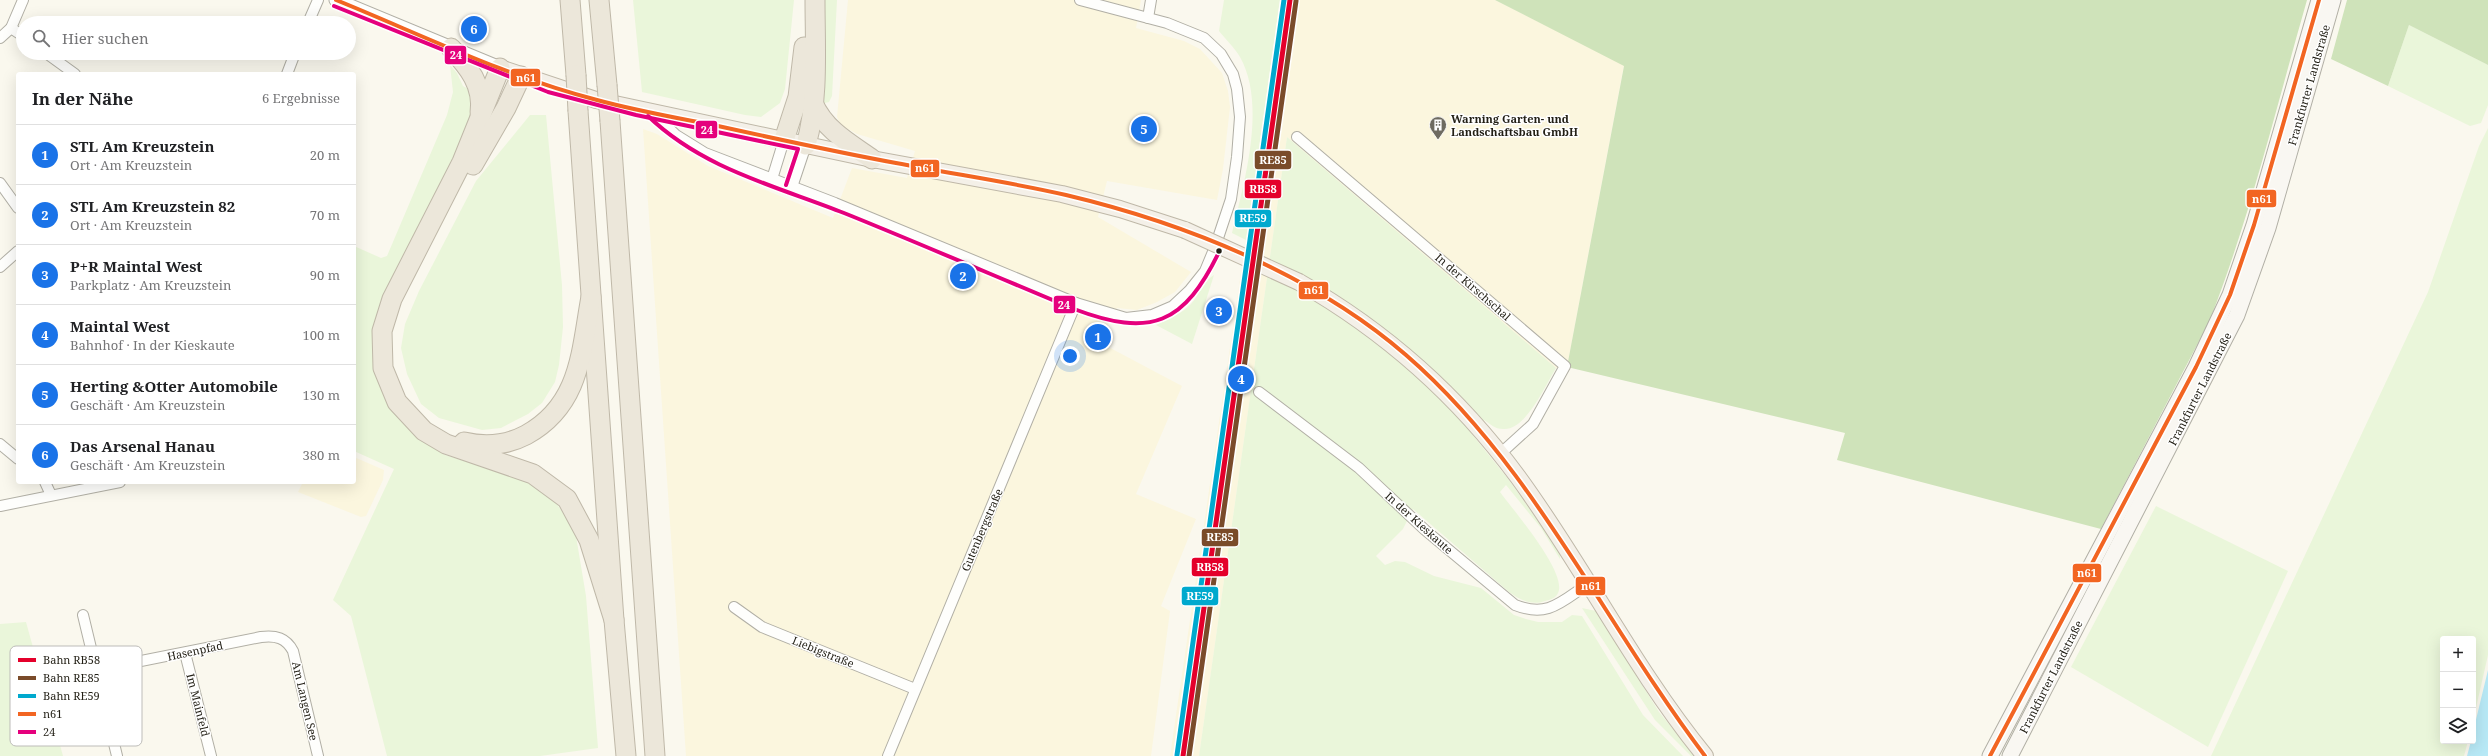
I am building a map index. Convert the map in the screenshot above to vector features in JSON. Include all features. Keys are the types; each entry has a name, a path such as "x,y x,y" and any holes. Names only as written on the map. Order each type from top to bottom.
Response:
{"highway":[{"path":"570,0 614,620 626,752"},
{"path":"599,0 610,121 655,752"},
{"path":"601,24 604,0"},
{"path":"784,140 798,97 807,0"},
{"path":"806,145 813,103 815,0"},
{"path":"451,48 468,67 478,85 481,102 478,124"},
{"path":"500,68 462,162 392,299 382,331 383,368 397,402 424,431 446,444 533,474 567,499 589,540 614,620"},
{"path":"522,76 506,108 481,149 406,285 391,319 389,360 397,388 408,407 423,422 452,439 487,445 522,437 537,429 553,416 569,394 581,355 591,297"},
{"path":"813,103 817,112 834,132 872,159"}],"main road":[{"name":"Frankfurter Landstraße","path":"1990,756 2196,367 2230,295 2254,225 2319,0"},
{"name":"Frankfurter Landstraße","path":"2010,756 2237,315 2268,228 2333,0"},
{"path":"500,68 596,100 872,159 1062,194 1120,209 1186,230 1299,282 1331,300 1405,354 1445,393 1500,454 1535,501 1670,710 1705,756"}],"street":[{"path":"16,16 23,0"},
{"path":"311,16 318,0"},
{"path":"336,0 500,68"},
{"path":"652,112 676,135 706,153 1076,303 1114,316 1142,317 1173,306 1189,291 1202,275 1215,247 1231,199 1240,133 1240,100 1233,74 1215,46 1194,33 1148,18 1080,0"},
{"path":"1148,18 1152,0"},
{"path":"0,38 11,28 16,16"},
{"path":"11,28 16,31"},
{"path":"56,60 73,72"},
{"path":"288,72 292,60"},
{"name":"In der Kirschschal","path":"1297,137 1565,366 1533,424 1500,454"},
{"path":"772,179 784,140"},
{"path":"792,187 806,145"},
{"path":"0,183 16,205"},
{"path":"0,267 16,253"},
{"name":"Gutenbergstraße","path":"888,756 1076,303"},
{"name":"In der Kieskaute","path":"1259,392 1359,468 1425,530 1515,605 1529,611 1542,611 1553,608 1588,584"},
{"path":"0,444 16,457"},
{"path":"46,484 51,495"},
{"path":"0,506 109,484"},
{"name":"Liebigstraße","path":"734,607 762,627 915,689"},
{"path":"83,615 90,646"},
{"name":"Hasenpfad","path":"142,661 270,636 283,640 290,647"},
{"name":"Am Langen See","path":"290,647 318,756"},
{"name":"Im Mainfeld","path":"185,653 211,756"},
{"path":"115,746 118,756"}],"shaded area":[{"path":"848,0 1141,0 1136,28 1184,41 1200,49 1222,73 1228,91 1230,107 1223,169 1217,200 1107,181 1098,217 1191,272 1175,292 1157,302 1137,310 1117,308 1099,342 1182,386 1136,494 1196,519 1161,606 1170,611 1151,756 686,756 643,129 657,134 708,166 833,218 852,168 907,178 915,151 857,134 841,125 837,117"},
{"path":"1281,0 1495,0 1624,65 1567,367 1556,368 1287,137 1199,756 1170,756"},
{"path":"356,458 384,470 383,480 366,516 361,517 298,492 302,484 356,484"}],"green space":[{"path":"633,0 794,0 785,89 780,103 761,117 745,115 642,92"},
{"path":"820,0 837,0 832,96 829,102 820,104"},
{"path":"1224,0 1280,0 1246,240 1232,233 1251,144 1252,98 1248,76 1240,57 1219,31"},
{"path":"1495,0 2307,0 2250,203 2224,283 2209,322 2101,529 1837,460 1845,433 1567,367 1624,66"},
{"path":"2347,0 2488,0 2488,65 2409,25 2388,86 2331,59"},
{"path":"2409,25 2488,65 2488,105 2481,123 2470,126 2388,86"},
{"path":"450,65 457,73 463,86 472,91 473,119 373,361 389,407 414,433 445,455 529,481 552,497 575,530 586,596 598,748 540,756 387,756 351,616 333,600 394,469 356,452 356,247 381,258 387,256 447,115 453,92"},
{"path":"530,115 546,115 562,285 563,327 559,365 555,382 542,403 528,414 501,428 482,430 439,418 421,404 407,374 401,348 405,324 419,291 476,181"},
{"path":"2488,128 2488,655 2476,708 2476,636 2440,636 2440,744 2467,744 2464,756 2211,756 2428,292 2479,146"},
{"path":"1287,137 1556,368 1541,395 1520,423 1511,428 1500,429 1484,420 1471,433 1509,480 1560,552 1560,559 1541,528 1506,485 1500,492 1538,542 1555,571 1559,584 1558,593 1556,596 1549,600 1535,603 1522,600 1513,595 1413,509 1403,529 1376,556 1385,565 1395,561 1405,562 1434,576 1481,588 1514,615 1526,619 1538,622 1562,622 1572,615 1582,616 1643,715 1683,756 1199,756"},
{"path":"1214,275 1192,344 1156,325 1175,316 1187,308 1204,284"},
{"path":"2156,506 2288,571 2208,747 2071,667"},
{"path":"1582,608 1596,611 1659,712 1695,756 1691,756 1655,720"},
{"path":"26,622 33,646 10,646 10,746 60,746 63,756 0,756 0,624"}],"water":[{"path":"2488,670 2488,756 2467,756 2470,744 2476,744 2476,720"}],"rail line":[{"name":"RE59","path":"1177,755 1284,0"},
{"name":"RB58","path":"1183,756 1290,0"},
{"name":"RE85","path":"1189,756 1296,1"}],"transit line":[{"name":"n61","path":"336,0 465,54 530,80 563,91 627,108 829,150 1066,195 1156,220 1245,255 1289,276 1370,326 1406,355 1451,398 1492,445 1530,495 1668,705 1705,756"},
{"name":"n61","path":"1990,756 2196,367 2230,295 2254,225 2319,0"},
{"name":"24","path":"334,6 548,92 636,115 798,149 786,185"},
{"name":"24","path":"648,116 669,134 692,150 716,163 844,213 1074,309 1101,318 1124,323 1145,323 1162,318 1178,309 1193,295 1207,275 1220,250"}],"place":[{"name":"Das Arsenal Hanau","path":"474,29"},
{"name":"Herting &Otter Automobile","path":"1144,129"},
{"name":"Warning Garten- und Landschaftsbau GmbH","path":"1438,140"},
{"name":"STL Am Kreuzstein 82","path":"963,276"},
{"name":"P+R Maintal West","path":"1219,311"},
{"name":"STL Am Kreuzstein","path":"1098,337"},
{"name":"Maintal West","path":"1241,379"}]}
